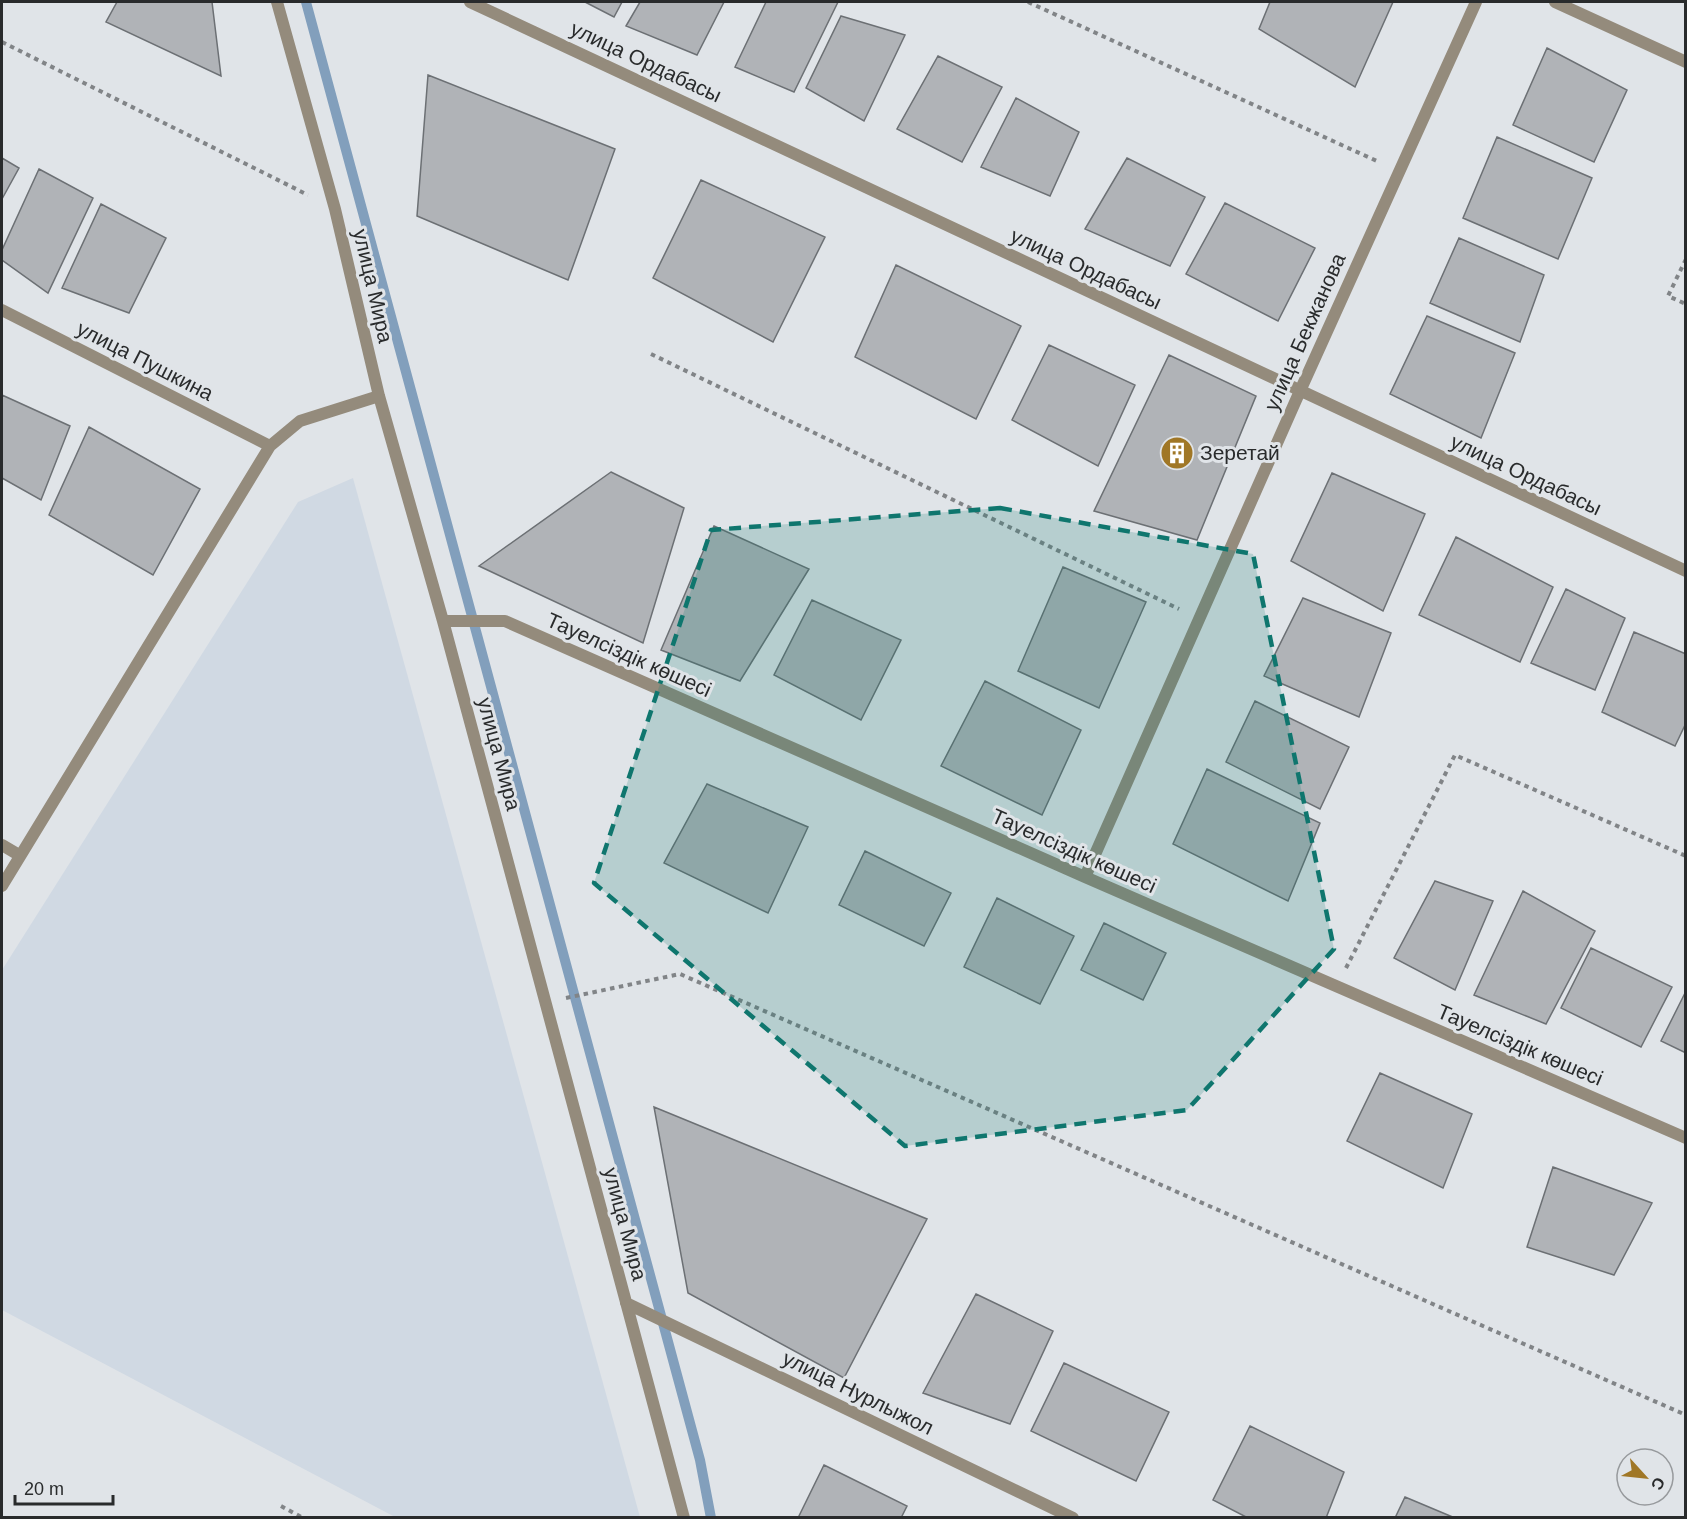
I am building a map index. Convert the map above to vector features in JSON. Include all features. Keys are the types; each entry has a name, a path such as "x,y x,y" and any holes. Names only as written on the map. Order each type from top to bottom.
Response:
{"street":[{"name":"улица Мира","path":"277,2 335,209 379,396 443,621 684,1518"},
{"name":"улица Ордабасы","path":"470,2 1686,571"},
{"name":"улица Бекжанова","path":"1085,877 1300,391 1476,2"},
{"path":"1555,2 1686,62"},
{"name":"улица Пушкина","path":"2,309 270,446"},
{"path":"2,886 270,446 300,421 379,396"},
{"name":"Тауелсіздік көшесі","path":"443,621 506,621 1085,877 1686,1138"},
{"path":"2,845 19,855"},
{"name":"улица Нурлыжол","path":"626,1303 1073,1518"}],"path":[{"path":"1028,2 1399,171"},
{"path":"2,42 335,209"},
{"path":"1686,259 1668,296 1686,304"},
{"path":"651,354 1199,619"},
{"path":"1337,987 1455,754 1686,856"},
{"path":"545,1003 680,974 1686,1415"},
{"path":"281,1506 303,1518"}],"highlighted area":[{"path":"1000,508 1253,554 1334,949 1187,1110 905,1146 594,883 711,530"}],"shaded area":[{"path":"353,478 640,1517 395,1517 2,1310 2,970 298,502"}],"building":[{"path":"117,2 212,2 221,76 106,22"},
{"path":"585,2 622,2 614,17"},
{"path":"640,2 724,2 697,55 626,26"},
{"path":"766,2 838,2 794,92 735,67"},
{"path":"1270,2 1393,2 1355,87 1259,29"},
{"path":"841,16 905,35 864,121 806,88"},
{"path":"1547,48 1627,90 1594,162 1513,125"},
{"path":"938,56 1002,87 962,162 897,129"},
{"path":"428,75 615,149 568,280 417,216"},
{"path":"1016,98 1079,132 1050,196 981,167"},
{"path":"1497,137 1592,178 1558,259 1463,218"},
{"path":"2,158 19,168 2,199"},
{"path":"1127,158 1205,197 1170,266 1085,229"},
{"path":"39,169 93,198 48,293 2,260 2,250"},
{"path":"701,180 825,237 773,342 653,278"},
{"path":"1225,203 1315,248 1278,321 1186,274"},
{"path":"101,204 166,238 129,313 62,288"},
{"path":"1459,238 1544,275 1520,342 1430,303"},
{"path":"896,265 1021,326 976,419 855,357"},
{"path":"1427,316 1515,353 1481,438 1390,394"},
{"path":"1049,345 1135,385 1098,466 1012,420"},
{"name":"Зеретай","path":"1169,355 1256,396 1197,540 1094,511"},
{"path":"2,395 70,426 41,500 2,478"},
{"path":"89,427 200,489 153,575 49,515"},
{"path":"611,472 684,508 643,643 479,566"},
{"path":"1332,473 1425,514 1383,611 1291,561"},
{"path":"714,526 809,569 740,681 661,650"},
{"path":"1456,537 1553,587 1520,662 1419,615"},
{"path":"1063,567 1146,602 1099,708 1018,671"},
{"path":"1566,589 1625,618 1595,690 1531,663"},
{"path":"1303,598 1391,633 1359,717 1264,676"},
{"path":"812,600 901,640 861,720 774,675"},
{"path":"1634,632 1686,654 1686,723 1675,746 1602,712"},
{"path":"985,681 1081,730 1042,815 941,766"},
{"path":"1255,701 1349,747 1320,809 1226,762"},
{"path":"1207,769 1320,823 1288,901 1173,844"},
{"path":"707,784 808,827 768,913 664,863"},
{"path":"865,851 951,893 924,946 839,905"},
{"path":"1435,881 1493,901 1455,990 1394,958"},
{"path":"1523,891 1595,931 1546,1024 1474,995"},
{"path":"997,898 1074,936 1040,1004 964,967"},
{"path":"1104,923 1166,953 1143,1000 1081,970"},
{"path":"1591,948 1672,987 1641,1047 1561,1008"},
{"path":"1686,991 1686,1053 1661,1041"},
{"path":"1380,1073 1472,1114 1443,1188 1347,1141"},
{"path":"654,1107 927,1219 844,1378 688,1293"},
{"path":"1553,1167 1652,1203 1614,1275 1527,1247"},
{"path":"976,1294 1053,1331 1010,1424 923,1393"},
{"path":"1064,1363 1169,1412 1136,1481 1031,1431"},
{"path":"1250,1426 1344,1472 1326,1518 1248,1518 1213,1500"},
{"path":"824,1465 907,1506 901,1518 798,1518"},
{"path":"1405,1497 1455,1518 1395,1518"}],"waterway":[{"path":"306,2 700,1460 711,1518"}],"place":[{"name":"Зеретай","path":"1177,453"}]}
